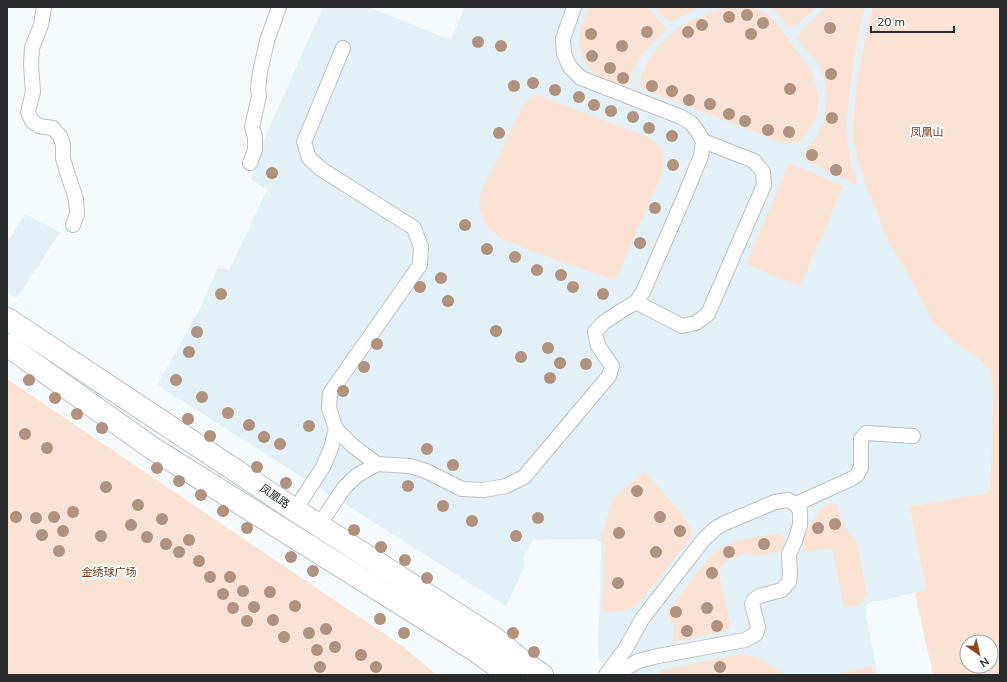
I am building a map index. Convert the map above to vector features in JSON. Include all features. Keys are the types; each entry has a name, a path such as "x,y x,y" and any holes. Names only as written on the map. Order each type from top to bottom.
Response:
{"main road":[{"name":"凤凰路","path":"7,319 295,510 494,638 523,662 542,675"},
{"path":"7,345 152,448 475,650 509,675"}],"lane":[{"path":"44,7 41,26 32,48 31,64 33,92 28,112 32,121 39,126 53,128 60,136 63,145 63,158 76,199 77,214 73,225"},
{"path":"250,162 254,150 252,127 259,96 258,89 260,72 279,7"},
{"path":"318,525 344,488 356,476 377,464 410,466 426,471 462,489 492,489 506,486 524,477 609,376 612,366 598,346 595,332 602,323 636,302 643,292 701,156 703,141 691,123 681,117 581,78 570,67 564,54 563,39 574,7"},
{"path":"343,48 304,142 309,158 322,170 414,228 421,247 420,265 330,393 329,408 336,429 353,446 377,464"},
{"path":"636,302 682,326 696,323 708,314 764,185 763,172 754,161 703,141"},
{"path":"295,510 323,467 331,448 336,429"},
{"path":"796,504 857,475 861,467 861,439 866,433 912,436"},
{"path":"606,675 626,648 642,619 704,539 716,528 775,502 788,500 796,504 800,512 800,525 795,542 789,554 789,582 782,590 759,596 754,600 752,604 758,627 756,634 744,640 638,661 625,669 622,675"}],"shaded area":[{"path":"323,7 368,7 451,40 465,7 872,7 856,84 852,140 864,181 888,241 903,265 965,350 977,357 990,369 993,392 990,492 909,507 926,590 881,601 873,601 867,604 866,616 878,675 619,675 598,659 601,543 596,539 533,540 523,558 524,568 506,606 157,385 200,308 218,268 229,270 267,190 251,179 263,142"},
{"path":"25,214 60,232 17,298 7,293 7,243"}],"green space":[{"path":"589,7 647,7 667,29 645,51 631,74 628,87 600,77 585,62 580,50 579,39 581,27"},
{"path":"656,7 701,7 670,22"},
{"path":"728,7 752,7 767,14 780,27 812,72 819,99 816,118 798,143 786,144 640,88 641,76 648,61 659,46 677,28 691,20"},
{"path":"772,7 816,7 794,27 788,26"},
{"path":"825,7 864,7 854,56 846,123 848,148 858,186 804,159 806,149 818,135 824,121 826,86 820,67 797,37"},
{"name":"凤凰山","path":"872,7 1000,7 1000,675 933,675 915,593 926,589 909,507 990,492 993,392 990,369 933,323 903,265 888,241 864,181 852,140 856,84"},
{"path":"538,95 647,137 658,144 661,148 664,158 661,176 615,281 505,241 490,230 479,209 480,195 521,109 529,97"},
{"path":"789,163 843,186 800,287 746,264"},
{"name":"金绣球广场","path":"7,379 401,645 436,675 7,675"},
{"path":"644,472 684,519 691,531 691,537 641,601 623,611 602,612 604,544 600,538 613,500"},
{"path":"832,503 836,504 841,522 857,543 867,595 863,601 852,607 844,608 832,548 802,552 803,542 808,529 823,507"},
{"path":"778,534 784,537 785,547 781,551 758,556 753,556 748,553 735,557 727,561 719,572 730,624 728,629 725,631 672,642 674,627 667,612 717,550 732,542"},
{"path":"741,654 754,657 770,664 785,675 656,675 662,670"},
{"path":"872,666 874,675 833,675"}]}
